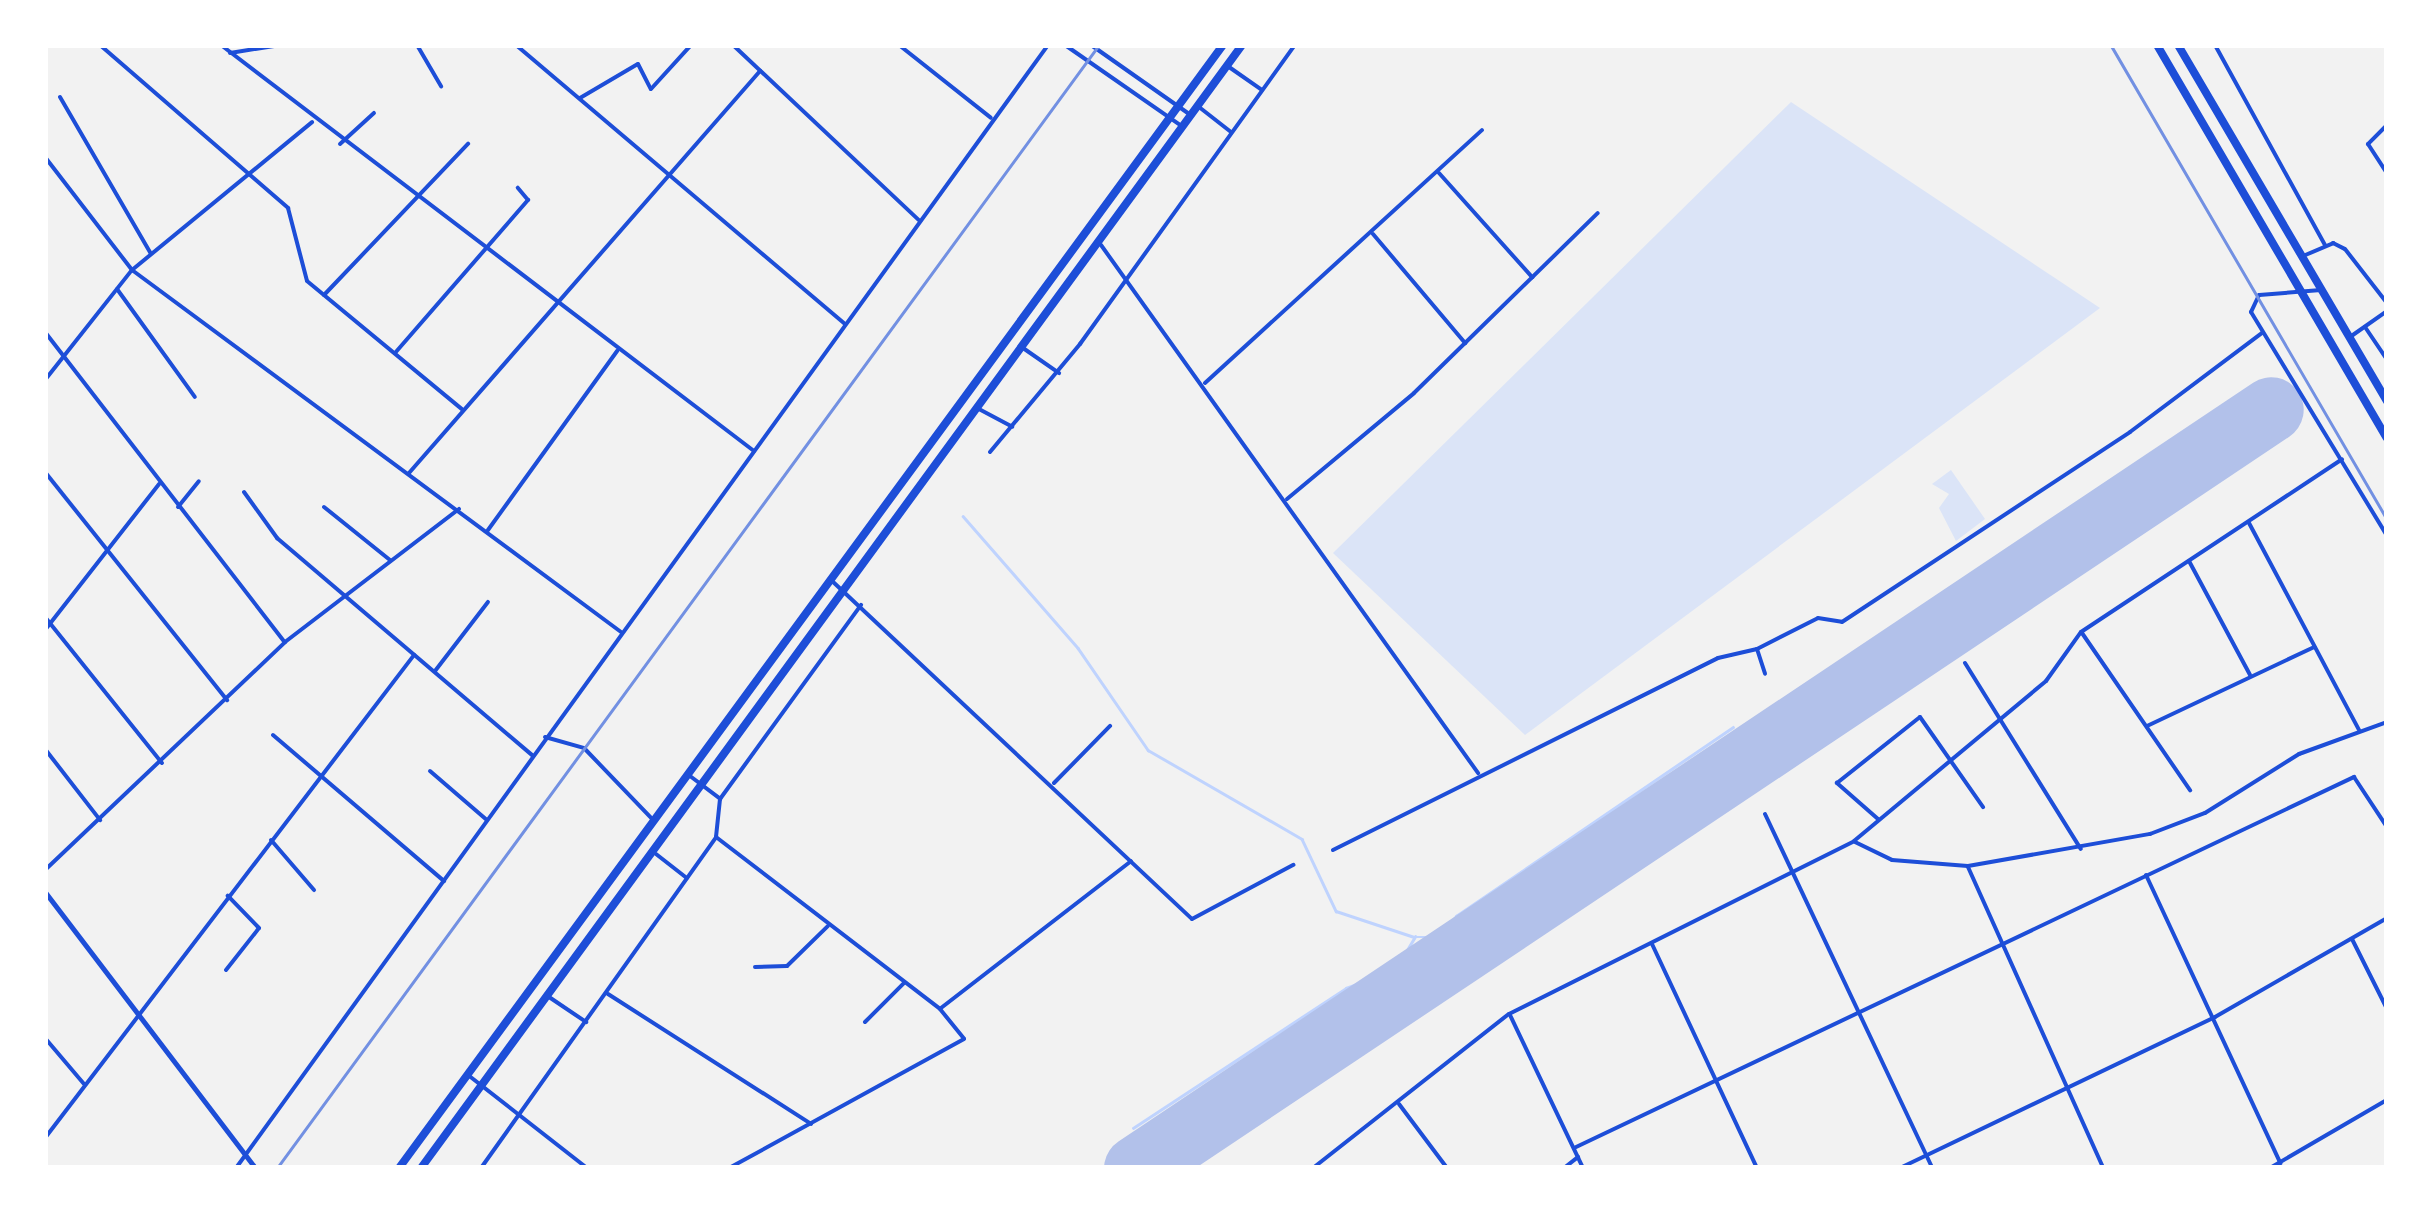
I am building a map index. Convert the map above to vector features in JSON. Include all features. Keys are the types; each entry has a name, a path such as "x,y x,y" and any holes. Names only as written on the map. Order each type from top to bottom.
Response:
{"main road":[{"path":"399,1168 1224,45"},
{"path":"421,1168 656,854 1242,45"},
{"path":"2157,45 2387,438"},
{"path":"2178,45 2387,400"}],"street":[{"path":"100,45 288,208 307,281 462,409"},
{"path":"221,45 417,203 754,452"},
{"path":"230,52 280,45"},
{"path":"417,45 441,86"},
{"path":"516,45 845,324"},
{"path":"580,98 638,64 651,89 691,45"},
{"path":"733,45 919,220"},
{"path":"899,45 991,118"},
{"path":"236,1168 991,118 1048,45"},
{"path":"1065,45 1184,128"},
{"path":"1091,45 1193,116"},
{"path":"990,452 1059,373 1295,45"},
{"path":"2215,45 2325,245"},
{"path":"1227,65 1262,90"},
{"path":"409,472 760,72"},
{"path":"60,97 151,254"},
{"path":"1200,107 1231,132"},
{"path":"340,144 374,113"},
{"path":"45,380 132,270 253,177 312,122"},
{"path":"2387,125 2368,140 2387,173"},
{"path":"1204,384 1373,234 1482,130"},
{"path":"324,295 417,203 468,144"},
{"path":"45,157 132,270 622,633"},
{"path":"1439,172 1532,278"},
{"path":"395,353 528,200 518,188"},
{"path":"1287,499 1465,342 1598,213"},
{"path":"1373,234 1465,342"},
{"path":"1100,245 1287,499 1478,773"},
{"path":"2302,257 2325,245 2345,249 2387,303"},
{"path":"117,289 196,396"},
{"path":"2323,290 2254,298 2251,312 2387,536"},
{"path":"2350,336 2387,311"},
{"path":"2366,326 2387,360"},
{"path":"45,332 285,642"},
{"path":"1333,850 1478,773 1718,658 1756,648 1818,618 1842,622 2145,422 2263,332"},
{"path":"1023,348 1059,373"},
{"path":"487,530 617,351"},
{"path":"977,408 1012,428"},
{"path":"1313,1168 1509,1014 1793,876 1854,841 2056,670 2082,632 2342,459"},
{"path":"45,472 227,700"},
{"path":"178,507 199,481"},
{"path":"45,630 160,484"},
{"path":"244,492 277,538 532,755"},
{"path":"324,507 390,560"},
{"path":"45,870 162,763 285,642 458,510"},
{"path":"2250,522 2360,732"},
{"path":"2188,561 2250,675"},
{"path":"831,580 862,604 1054,784 1192,919 1293,865"},
{"path":"434,671 488,602"},
{"path":"481,1168 688,879 716,836 720,799 862,604"},
{"path":"45,617 162,763"},
{"path":"2082,632 2190,790"},
{"path":"2147,726 2314,647"},
{"path":"1756,648 1765,674"},
{"path":"45,1138 414,655"},
{"path":"1965,663 2081,849"},
{"path":"1878,819 1838,780 1920,717 1983,807"},
{"path":"1854,841 1892,860 1968,866 2081,849 2204,813 2299,754 2387,722"},
{"path":"1054,784 1110,726"},
{"path":"273,735 444,881"},
{"path":"545,737 584,748 654,820"},
{"path":"45,749 100,820"},
{"path":"430,771 487,820"},
{"path":"687,774 720,799"},
{"path":"1574,1148 2146,875 2360,778 2387,828"},
{"path":"1765,814 1932,1168"},
{"path":"716,836 940,1009 964,1039 730,1168"},
{"path":"271,840 314,890"},
{"path":"656,854 688,879"},
{"path":"940,1009 1132,861"},
{"path":"1968,866 2103,1168"},
{"path":"2146,875 2280,1163"},
{"path":"45,892 254,1168"},
{"path":"226,970 259,928 228,896"},
{"path":"1900,1168 2066,1092 2214,1017 2387,918"},
{"path":"755,967 787,966 828,926"},
{"path":"2352,939 2387,1009"},
{"path":"1652,944 1757,1168"},
{"path":"865,1022 904,983"},
{"path":"608,994 811,1124"},
{"path":"548,998 588,1023"},
{"path":"1509,1014 1583,1168"},
{"path":"45,1038 85,1084"},
{"path":"467,1074 587,1168"},
{"path":"2270,1168 2387,1100"},
{"path":"1398,1102 1447,1168"},
{"path":"1564,1168 1578,1157"}],"shaded area":[{"path":"1791,102 2100,308 1525,735 1333,553"},
{"path":"1951,470 1985,519 1956,541 1939,508 1949,494 1932,484"}],"waterway":[{"path":"963,516 1078,648 1148,750 1302,839 1336,911 1414,937"},
{"path":"1133,1128 1346,988 1395,970 1415,937 1438,937 1456,916 1733,727"}],"runway":[{"path":"1136,1168 2271,409"}],"railway":[{"path":"277,1168 1099,45"},
{"path":"2111,45 2387,519"}]}
